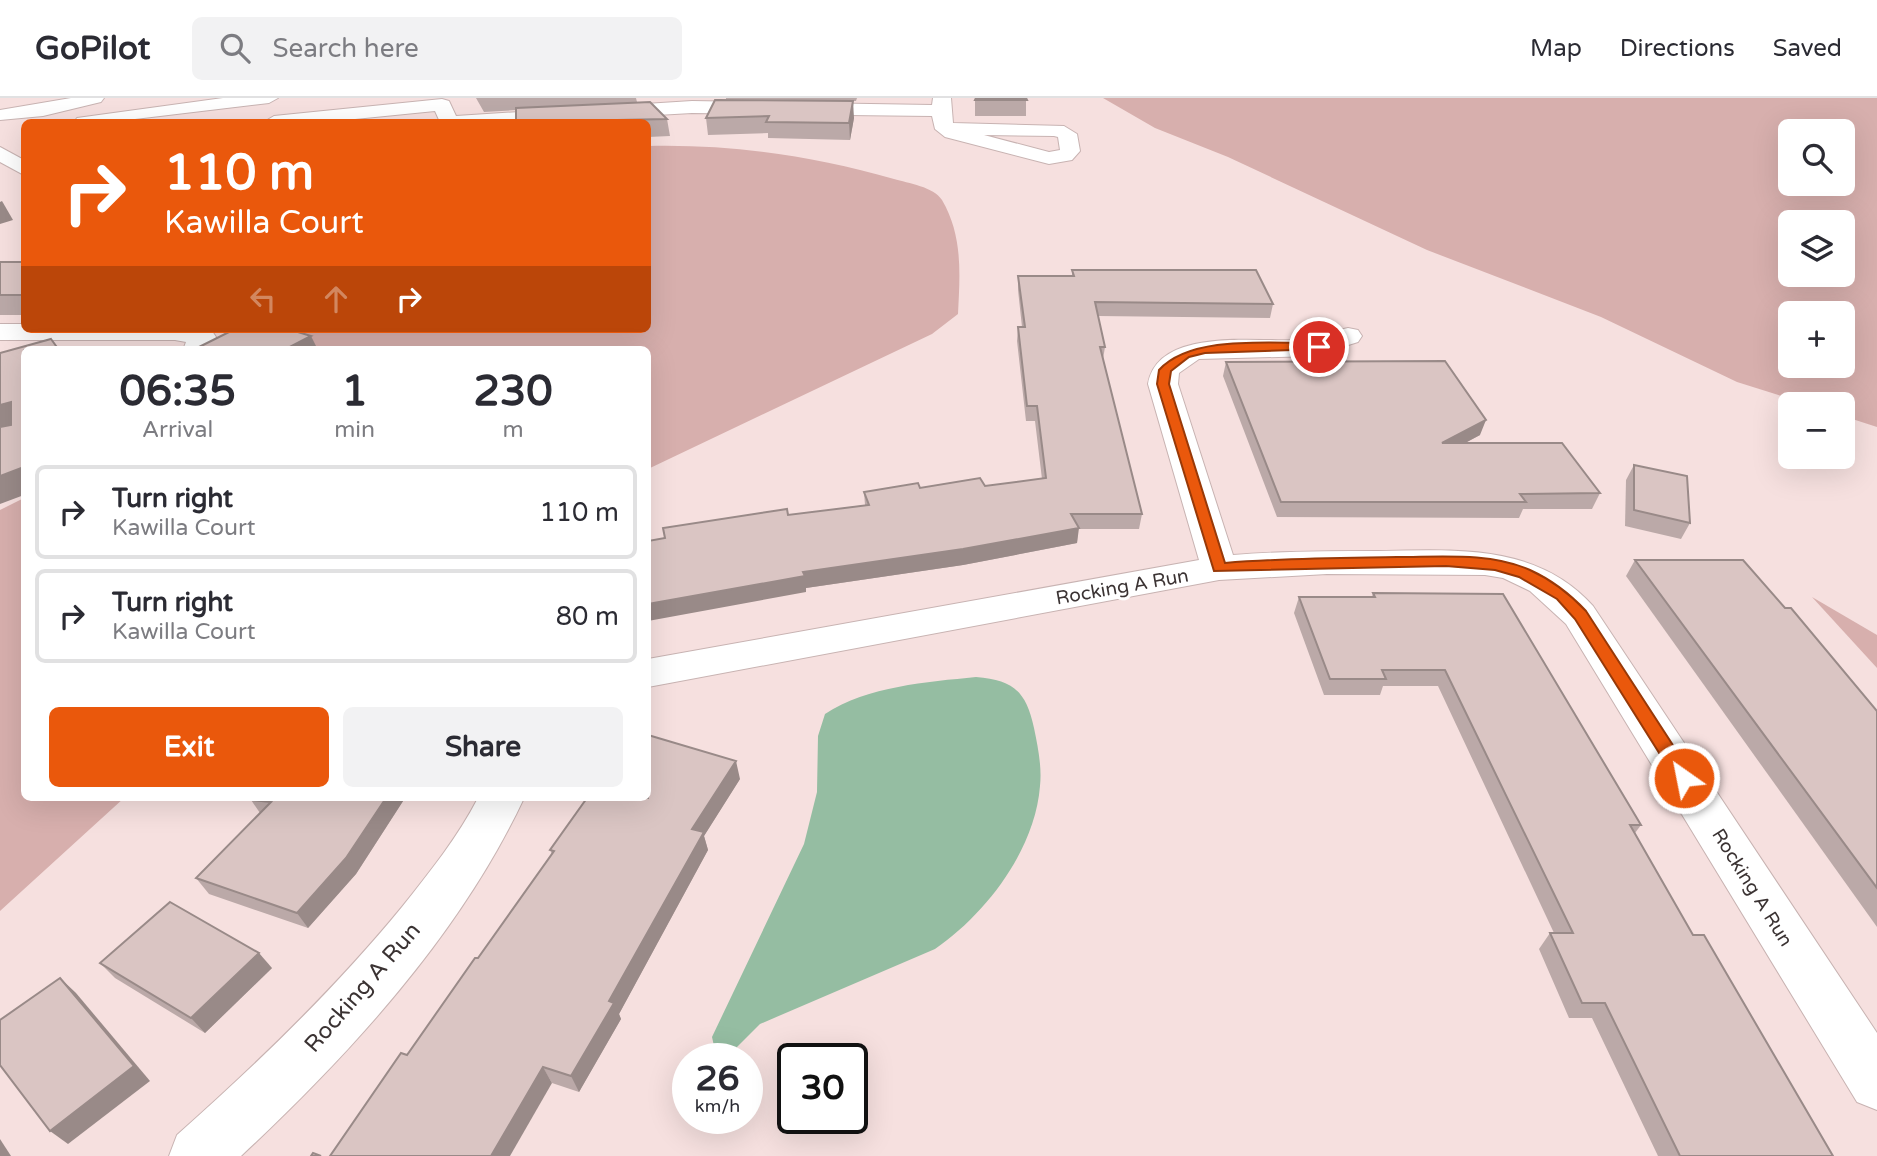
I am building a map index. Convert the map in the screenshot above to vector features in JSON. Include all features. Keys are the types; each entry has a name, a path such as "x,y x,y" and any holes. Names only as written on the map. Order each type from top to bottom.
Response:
{"street":[{"path":"99,119 269,98"},
{"path":"0,116 45,115 89,100"},
{"path":"480,119 641,103 943,112 1057,130 1067,134 1070,151 1065,156 1049,158 963,137 943,112"},
{"path":"304,119 442,105 449,119"},
{"path":"148,119 194,107"},
{"path":"6,148 17,178"},
{"path":"0,332 21,332"},
{"path":"180,333 202,337 199,346"},
{"path":"1219,568 1163,384 1165,370 1194,351 1313,348 1348,336"},
{"name":"Rocking A Run","path":"651,672 1219,568 1285,563 1479,563 1524,573 1563,596 1580,615 1877,1082"},
{"name":"Rocking A Run","path":"198,1156 276,1084 366,988 440,896 499,801"}],"shaded area":[{"path":"1103,98 1877,98 1877,427 1855,420 1855,392 1778,392 1778,395 1737,382 1601,317 1427,250 1228,157 1155,128"},
{"path":"651,146 710,147 772,153 833,164 913,184 933,192 942,200 957,241 958,314 932,334 651,468 651,346 236,346 247,333 651,333"},
{"path":"21,500 21,801 121,801 0,911 0,510"},
{"path":"1812,597 1877,635 1877,668"},
{"path":"976,677 1000,681 1022,696 1031,715 1040,779 1036,810 1029,834 1018,856 989,899 954,935 935,949 760,1024 741,1043 713,1043 712,1037 804,844 817,792 818,736 825,714 860,697 918,684"}],"building":[{"path":"1026,98 1027,100 975,100"},
{"path":"715,100 853,101 849,123 766,122 769,116 706,118"},
{"path":"650,102 667,119 516,119 516,108"},
{"path":"0,262 21,262 21,295 0,295"},
{"path":"1072,270 1256,270 1273,304 1095,302 1105,347 1100,347 1142,514 1071,514 1079,528 963,549 803,572 805,576 651,603 651,540 665,538 663,528 787,509 788,515 869,505 864,492 918,483 920,488 980,478 985,486 1046,478 1037,406 1027,406 1018,327 1025,327 1018,276 1074,276"},
{"path":"227,333 301,333 311,336 292,346 201,346"},
{"path":"51,339 56,346 26,346"},
{"path":"21,347 21,468 0,476 0,427 11,425 11,402 0,405 0,353"},
{"path":"1445,361 1486,420 1442,443 1562,443 1600,493 1520,494 1526,502 1281,502 1226,362"},
{"path":"1634,465 1687,476 1690,523 1634,510"},
{"path":"1635,560 1743,560 1785,608 1791,608 1877,711 1877,888"},
{"path":"1373,593 1503,594 1641,825 1630,825 1693,935 1704,935 1833,1156 1680,1156 1605,1003 1582,1003 1550,933 1573,933 1445,670 1382,670 1386,679 1330,679 1299,597 1375,597"},
{"path":"651,736 736,761 692,829 704,832 609,1001 614,1003 571,1076 543,1067 491,1156 330,1156 401,1053 407,1055 475,958 478,958 554,851 550,850 585,801 651,801"},
{"path":"261,801 384,801 346,858 297,913 196,878 271,802"},
{"path":"170,902 259,953 191,1018 100,963"},
{"path":"60,978 134,1066 50,1131 0,1065 0,1020"}],"route":[{"path":"1319,347 1205,349 1185,355 1165,370 1163,384 1219,568 1285,563 1446,562 1496,565 1524,573 1563,596 1580,615 1684,778"}]}
